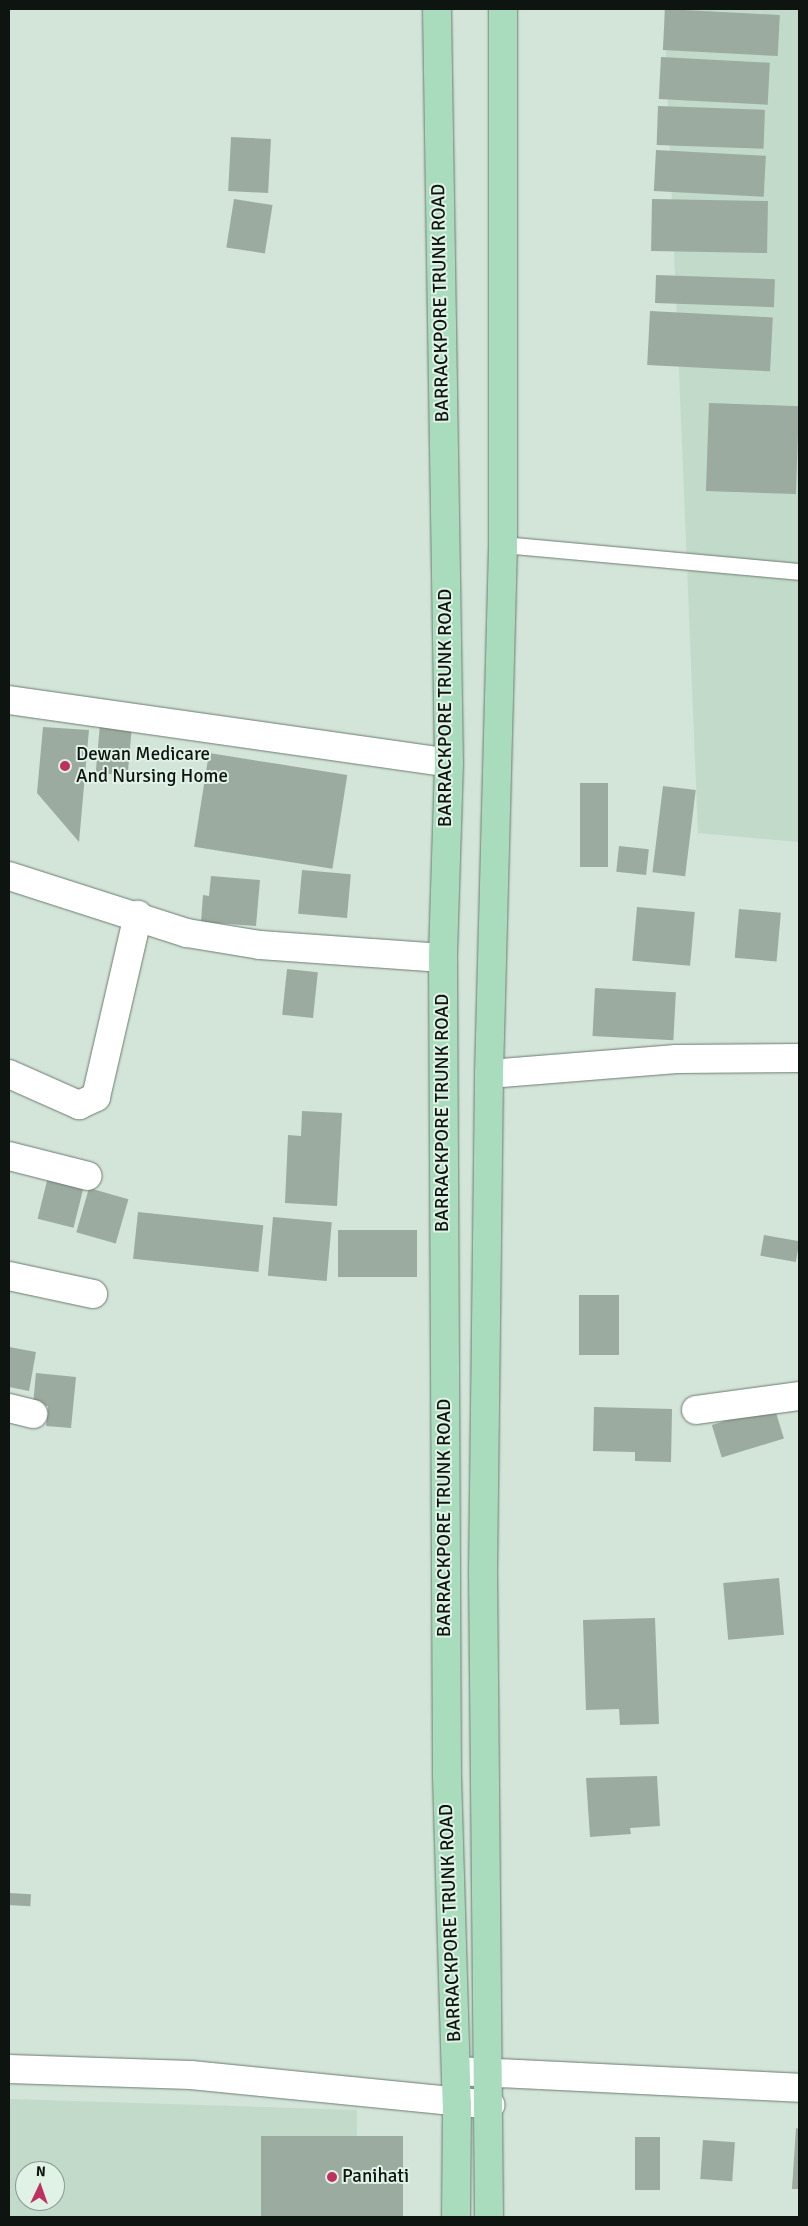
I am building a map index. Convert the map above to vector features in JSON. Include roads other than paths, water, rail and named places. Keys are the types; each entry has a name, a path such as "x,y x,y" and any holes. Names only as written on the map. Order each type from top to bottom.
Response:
{"main road":[{"name":"BARRACKPORE TRUNK ROAD","path":"437,9 449,763 443,958 447,1776 457,2104 456,2217"},
{"name":"BARRACKPORE TRUNK ROAD","path":"489,2217 491,2105 483,1574 489,1074 503,545 503,9"}],"street":[{"path":"9,700 449,763"},
{"path":"9,876 138,915 187,933 260,945 443,958"},
{"path":"9,1074 79,1105 96,1097 138,915"},
{"path":"489,1074 676,1059 799,1058"},
{"path":"9,1156 88,1176"},
{"path":"9,1276 93,1294"},
{"path":"696,1410 799,1396"},
{"path":"9,2069 191,2075 457,2104 491,2105"},
{"path":"456,2072 489,2070 799,2088"}],"lane":[{"path":"503,545 799,572"}],"place":[{"name":"Dewan Medicare And Nursing Home","path":"65,766"},
{"name":"Panihati","path":"332,2177"}]}
